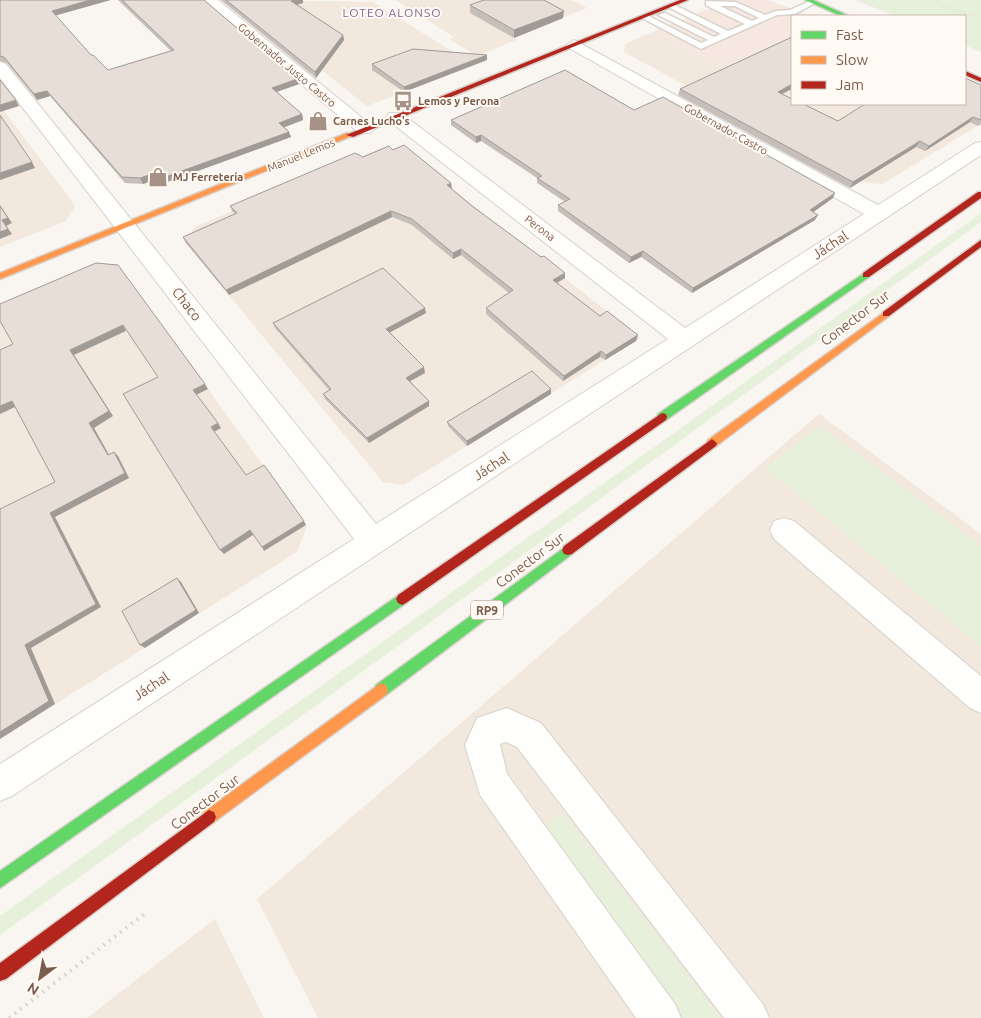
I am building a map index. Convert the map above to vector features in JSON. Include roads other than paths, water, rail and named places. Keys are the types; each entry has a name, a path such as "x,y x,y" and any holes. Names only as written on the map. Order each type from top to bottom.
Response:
{"main road":[{"name":"Manuel Lemos","path":"0,276 684,1"},
{"path":"810,1 844,15"},
{"path":"966,60 981,67"},
{"path":"966,73 981,80"},
{"name":"Conector Sur","path":"0,880 981,194"},
{"name":"Conector Sur","path":"0,973 981,243"}],"street":[{"name":"Gobernador Justo Castro","path":"209,0 365,129"},
{"name":"Gobernador Castro","path":"574,45 879,214"},
{"name":"Chaco","path":"0,67 374,542"},
{"name":"Perona","path":"395,117 685,340"},
{"name":"Jáchal","path":"0,784 981,147"},
{"path":"784,530 981,697"},
{"path":"660,1018 492,783 482,745 489,730 507,725 529,735 749,1018"}],"lane":[{"path":"684,1 696,8"},
{"path":"644,17 701,46 728,34 736,27 752,24 776,13 792,12 810,1"},
{"path":"705,2 736,4 766,18"},
{"path":"705,2 752,24"},
{"path":"670,6 728,34"},
{"path":"656,12 714,40"}],"place":[{"name":"Lemos y Perona","path":"403,101"},
{"name":"Carnes Lucho's","path":"318,121"},
{"name":"MJ Ferretería","path":"158,177"}],"district":[{"name":"LOTEO ALONSO","path":"392,12"}]}
